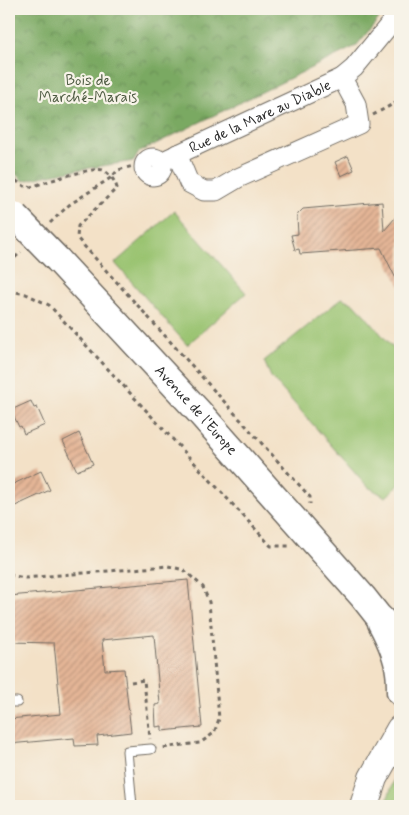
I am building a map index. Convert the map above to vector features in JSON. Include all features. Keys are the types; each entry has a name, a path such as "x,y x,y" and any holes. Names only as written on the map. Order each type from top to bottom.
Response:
{"main road":[{"name":"Avenue de l'Europe","path":"12,213 58,260 198,412 378,616 400,638"},
{"name":"Avenue de l'Europe","path":"378,616 396,658 400,672 400,692"},
{"path":"364,806 374,778 400,727"}],"street":[{"name":"Rue de la Mare au Diable","path":"342,78 356,104 359,124 238,178 216,191 204,191 189,183 161,160 342,78 354,68 400,12"}],"lane":[{"path":"132,806 127,751 151,749"}],"path":[{"path":"359,124 395,103 400,98"},
{"path":"9,130 10,178 27,188 90,170 102,170 112,177 117,188 78,226 77,238 310,497 310,512"},
{"path":"49,224 69,205 112,177 118,170 161,160"},
{"path":"9,263 22,250"},
{"path":"9,291 26,294 49,305 271,546 295,546"},
{"path":"9,575 25,578 168,566 184,570 203,587 209,602 219,719 214,733 200,743 151,749 144,680 130,682"}],"green space":[{"name":"Bois de Marché-Marais","path":"9,9 387,9 356,46 139,152 134,161 64,172 23,181 9,168"},
{"path":"174,211 246,293 187,345 115,263"},
{"path":"342,298 356,305 400,356 400,484 386,497 368,487 271,377 264,361"},
{"path":"399,766 400,806 385,806"}],"building":[{"path":"348,156 354,170 341,176 335,162"},
{"path":"382,202 384,231 400,212 400,287 381,248 300,254 299,249 295,250 291,235 298,234 297,217 303,209"},
{"path":"31,401 34,408 37,407 45,425 24,434 11,410"},
{"path":"79,433 93,464 77,471 63,441"},
{"path":"41,471 50,490 13,507 9,499 9,486"},
{"path":"188,580 202,727 162,731 162,726 156,727 155,705 160,704 154,635 102,640 105,670 124,669 131,732 97,736 98,745 75,746 74,738 9,744 9,719 61,714 54,643 9,642 9,596"}]}
